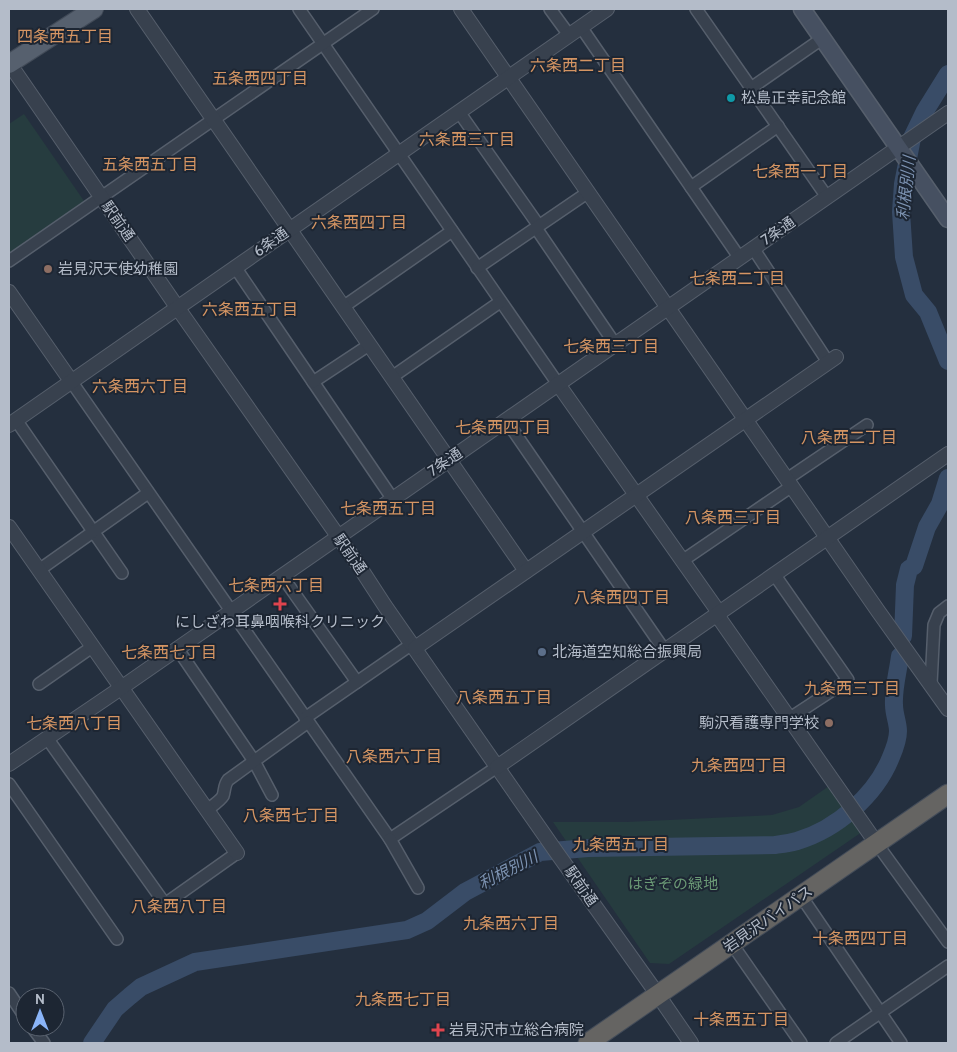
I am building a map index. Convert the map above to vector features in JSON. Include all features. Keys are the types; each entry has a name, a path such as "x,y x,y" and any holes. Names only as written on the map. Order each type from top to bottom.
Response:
{"highway":[{"name":"岩見沢バイパス","path":"588,1043 948,794"}],"main road":[{"path":"9,63 94,9"},
{"path":"802,9 948,219"}],"street":[{"path":"137,9 526,571"},
{"path":"299,9 877,844 948,942"},
{"path":"9,261 373,9"},
{"path":"461,9 587,193 669,307 789,483 948,709"},
{"path":"550,9 575,31 691,187 739,258"},
{"name":"6条通","path":"12,422 607,9"},
{"path":"696,9 827,197"},
{"path":"751,88 823,38"},
{"name":"駅前通","path":"9,63 101,198 691,1043"},
{"path":"459,112 615,344"},
{"name":"7条通","path":"10,760 47,738 121,688 827,197 895,145 948,113"},
{"path":"691,187 778,126"},
{"path":"477,268 587,193"},
{"path":"343,307 452,231"},
{"path":"207,810 221,799 224,785 228,780 357,682 526,571 832,360 753,248"},
{"path":"234,267 392,498"},
{"path":"9,292 390,839 418,888"},
{"path":"392,377 500,302"},
{"path":"313,382 369,345"},
{"path":"506,420 665,651"},
{"path":"12,422 94,531 122,574"},
{"path":"682,561 867,424"},
{"path":"390,839 497,767 948,454"},
{"path":"39,570 148,492"},
{"path":"9,527 237,853 165,904 47,738"},
{"path":"774,574 848,680 790,718"},
{"path":"282,576 357,682"},
{"path":"928,679 934,625 939,613 948,606"},
{"path":"38,684 92,647"},
{"path":"177,648 254,761 272,795"},
{"path":"9,784 117,939"},
{"path":"801,896 901,1043"},
{"path":"732,944 801,1043"},
{"path":"836,1043 948,966"}],"green space":[{"path":"24,114 84,201 9,253 9,124"},
{"name":"はぎぞの緑地","path":"829,786 862,832 669,964 650,963 553,822 627,822 772,815 799,807"}],"waterway":[{"name":"利根別川","path":"948,74 925,111 912,138 903,184 901,212 904,257 914,295 928,312 948,361"},
{"name":"利根別川","path":"903,636 905,585 909,569 914,566 927,527 940,504 948,478"},
{"name":"利根別川","path":"92,1043 115,1009 141,987 195,962 407,930 427,921 465,892 540,852 588,848 775,845 794,842 812,836 853,809 876,784 884,771 897,741 898,734 894,699 900,656"}],"place":[{"name":"松島正幸記念館","path":"731,98"},
{"name":"岩見沢天使幼稚園","path":"48,269"},
{"name":"にしざわ耳鼻咽喉科クリニック","path":"280,604"},
{"name":"北海道空知総合振興局","path":"542,652"},
{"name":"駒沢看護専門学校","path":"829,723"},
{"name":"岩見沢市立総合病院","path":"438,1030"}],"district":[{"name":"四条西五丁目","path":"65,36"},
{"name":"六条西二丁目","path":"578,65"},
{"name":"五条西四丁目","path":"260,78"},
{"name":"六条西三丁目","path":"467,139"},
{"name":"五条西五丁目","path":"150,164"},
{"name":"七条西一丁目","path":"800,171"},
{"name":"六条西四丁目","path":"359,222"},
{"name":"七条西二丁目","path":"737,278"},
{"name":"六条西五丁目","path":"250,309"},
{"name":"七条西三丁目","path":"611,346"},
{"name":"六条西六丁目","path":"140,386"},
{"name":"七条西四丁目","path":"503,427"},
{"name":"八条西二丁目","path":"849,437"},
{"name":"七条西五丁目","path":"388,508"},
{"name":"八条西三丁目","path":"733,517"},
{"name":"七条西六丁目","path":"276,585"},
{"name":"八条西四丁目","path":"622,597"},
{"name":"七条西七丁目","path":"169,652"},
{"name":"九条西三丁目","path":"852,688"},
{"name":"八条西五丁目","path":"504,697"},
{"name":"七条西八丁目","path":"74,723"},
{"name":"八条西六丁目","path":"394,756"},
{"name":"九条西四丁目","path":"739,765"},
{"name":"八条西七丁目","path":"291,815"},
{"name":"九条西五丁目","path":"621,844"},
{"name":"八条西八丁目","path":"179,906"},
{"name":"九条西六丁目","path":"511,923"},
{"name":"十条西四丁目","path":"860,938"},
{"name":"九条西七丁目","path":"403,999"},
{"name":"十条西五丁目","path":"741,1019"}]}
